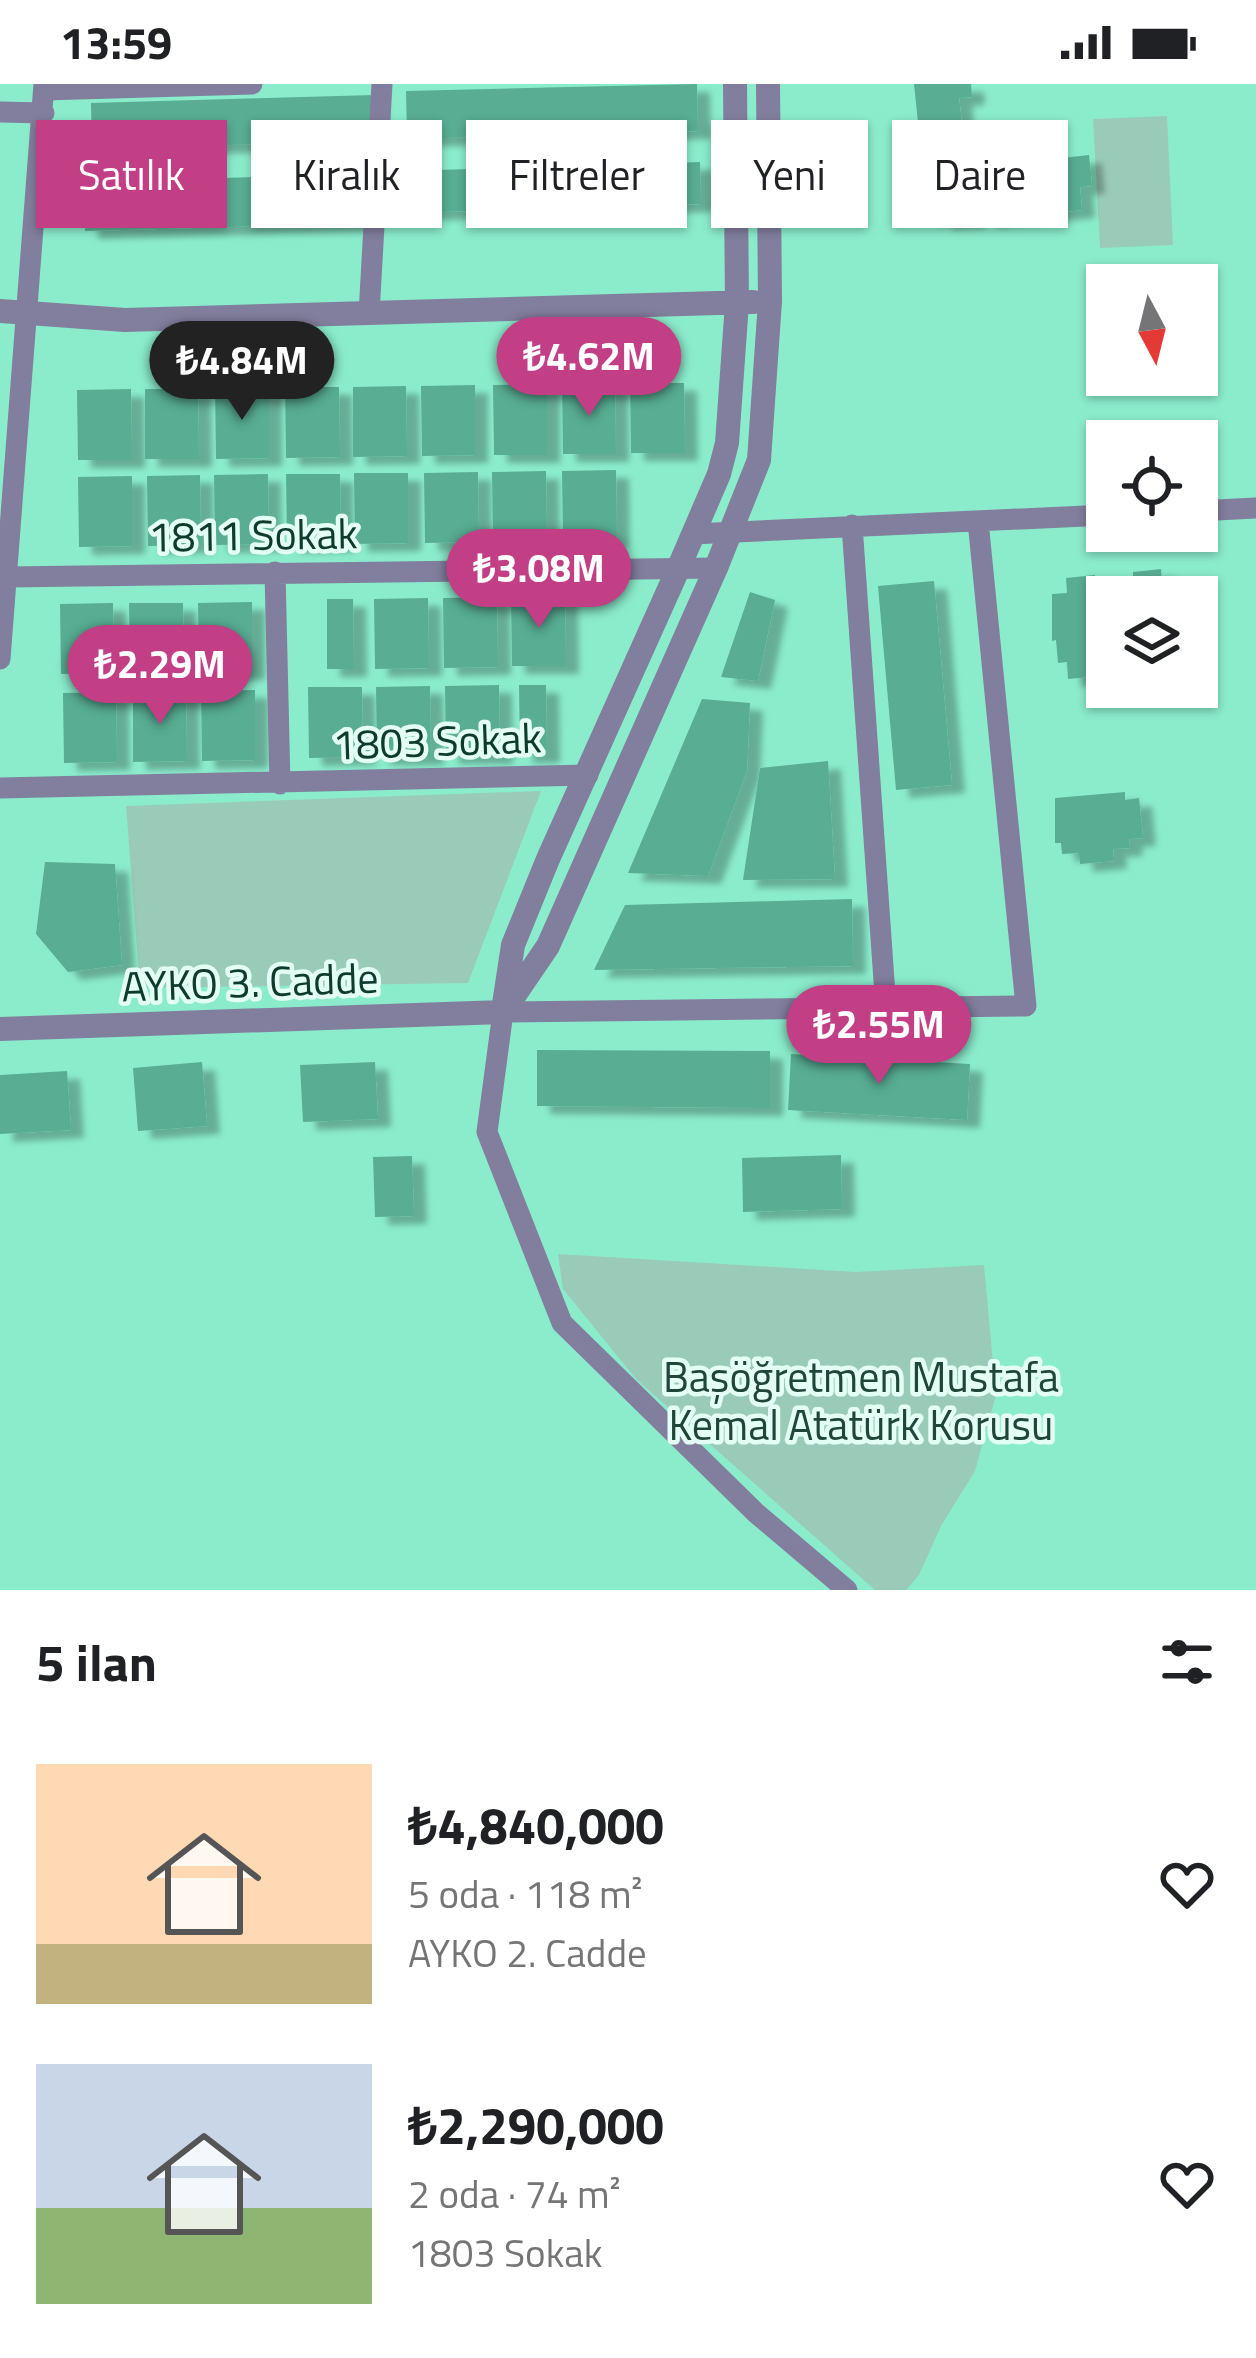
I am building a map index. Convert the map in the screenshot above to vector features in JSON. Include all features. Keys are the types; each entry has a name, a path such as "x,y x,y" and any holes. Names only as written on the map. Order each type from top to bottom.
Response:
{"street":[{"path":"0,112 44,96 252,84"},
{"path":"369,314 382,84"},
{"path":"735,84 737,302 727,443 680,567 514,945 487,1132 562,1323 756,1513 847,1590"},
{"path":"503,1012 548,946 759,460 770,301 768,84"},
{"path":"1,646 8,486 44,96"},
{"path":"0,311 125,320 770,301"},
{"path":"1218,510 1256,508"},
{"path":"692,534 1086,516"},
{"path":"503,1012 1025,1006 978,521"},
{"path":"852,525 886,1009"},
{"name":"1811 Sokak","path":"7,577 716,568"},
{"path":"275,572 280,784"},
{"name":"1803 Sokak","path":"0,788 588,775"},
{"name":"AYKO 3. Cadde","path":"0,1029 503,1012"}],"green space":[{"path":"1167,116 1173,245 1100,248 1093,119"},
{"path":"541,791 468,983 140,988 126,806"},
{"name":"Başöğretmen Mustafa Kemal Atatürk Korusu","path":"558,1254 856,1272 984,1265 996,1395 975,1471 941,1526 919,1575 906,1590 875,1590 636,1379 563,1289"}],"building":[{"path":"697,84 698,131 687,131 687,120 466,120 466,137 442,138 442,120 407,120 406,91"},
{"path":"914,84 971,84 972,97 959,98 962,120 918,120"},
{"path":"374,95 375,120 251,120 251,145 227,145 227,120 91,120 91,103"},
{"path":"1089,155 1092,186 1080,187 1082,210 1068,211 1068,157"},
{"path":"687,162 700,162 701,204 687,204"},
{"path":"466,169 466,211 442,212 442,170"},
{"path":"251,177 251,226 227,227 227,178"},
{"path":"85,228 191,228 85,231"},
{"path":"615,383 616,454 563,454 562,384"},
{"path":"630,383 684,383 685,453 631,453"},
{"path":"547,384 547,455 494,455 493,385"},
{"path":"475,385 475,455 422,456 421,386"},
{"path":"406,386 407,456 353,457 353,387"},
{"path":"269,387 269,458 216,459 215,388"},
{"path":"285,387 339,387 340,457 286,458"},
{"path":"131,389 132,460 78,460 77,390"},
{"path":"145,389 198,389 199,459 145,459"},
{"path":"616,470 617,540 563,541 562,471"},
{"path":"546,471 547,541 493,542 492,472"},
{"path":"478,472 479,542 425,543 424,473"},
{"path":"354,473 408,473 408,543 355,544"},
{"path":"268,474 269,544 215,545 214,475"},
{"path":"286,474 340,474 341,544 287,545"},
{"path":"200,475 201,545 148,546 147,476"},
{"path":"132,476 132,546 79,547 78,477"},
{"path":"1161,569 1161,576 1133,576 1133,572"},
{"path":"1095,575 1086,576 1086,677 1068,679 1067,662 1058,663 1056,640 1052,641 1052,594 1067,593 1066,578"},
{"path":"934,581 952,785 896,790 878,586"},
{"path":"750,592 775,600 758,681 721,677"},
{"path":"511,596 565,596 566,666 512,666"},
{"path":"497,597 498,667 444,668 443,598"},
{"path":"428,598 429,668 375,669 374,599"},
{"path":"327,599 353,599 354,669 327,669"},
{"path":"252,602 252,672 199,673 198,603"},
{"path":"113,603 114,673 61,674 60,604"},
{"path":"129,603 183,603 184,673 130,673"},
{"path":"499,685 500,756 446,756 445,686"},
{"path":"519,685 546,685 547,755 520,755"},
{"path":"430,686 431,757 377,757 376,687"},
{"path":"308,687 362,687 363,757 309,758"},
{"path":"255,690 255,760 202,761 201,691"},
{"path":"186,691 187,761 133,762 133,692"},
{"path":"116,692 117,762 64,763 63,693"},
{"path":"702,699 750,703 747,771 708,876 628,873"},
{"path":"828,761 835,879 743,880 760,768"},
{"path":"1125,792 1125,800 1139,798 1143,838 1129,839 1130,848 1113,849 1114,861 1080,864 1079,853 1062,854 1061,843 1055,843 1055,798"},
{"path":"45,862 115,864 122,965 68,972 36,934"},
{"path":"852,899 853,966 594,970 625,905"},
{"path":"537,1050 770,1051 770,1108 537,1106"},
{"path":"791,1054 970,1064 967,1120 788,1110"},
{"path":"202,1062 207,1126 138,1131 133,1068"},
{"path":"375,1062 378,1119 303,1122 300,1065"},
{"path":"67,1071 71,1130 0,1134 0,1075"},
{"path":"841,1155 842,1209 743,1212 742,1158"},
{"path":"412,1156 414,1216 375,1217 373,1157"}]}
